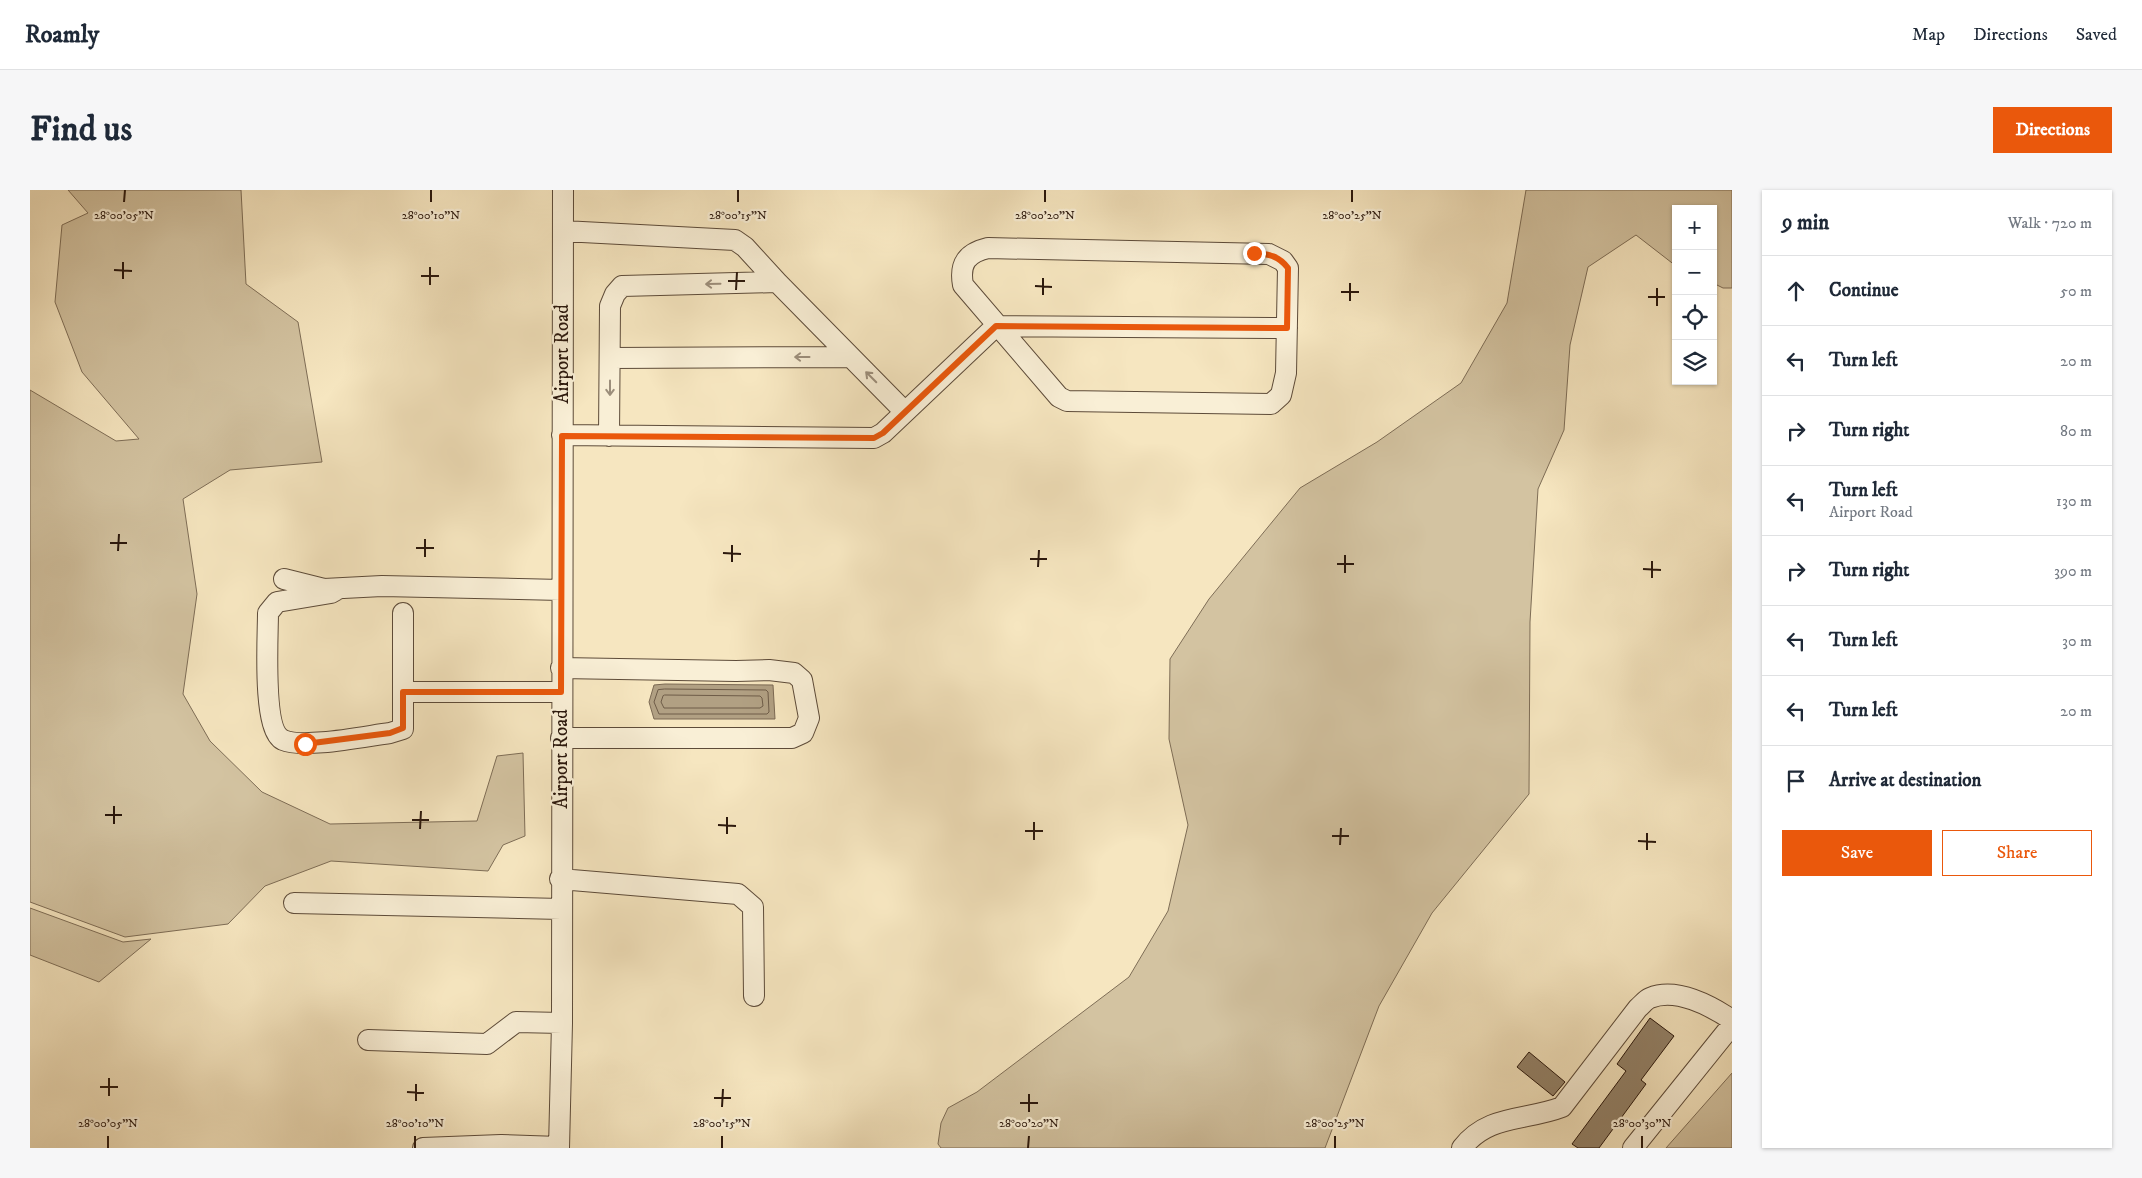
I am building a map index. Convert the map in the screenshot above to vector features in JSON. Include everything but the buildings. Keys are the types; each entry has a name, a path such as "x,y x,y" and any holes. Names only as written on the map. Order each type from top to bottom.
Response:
{"street":[{"name":"Airport Road","path":"559,1147 562,1023 560,879 563,190"},
{"path":"563,231 734,240 746,247 777,282 905,412"},
{"path":"988,248 1269,254 1283,261 1288,268 1285,386 1281,395 1271,404 1067,401 1059,397 996,326 963,285 961,272 965,262 975,251 988,248"},
{"path":"609,436 610,306 615,294 622,286 777,282"},
{"path":"562,436 874,438 883,433 996,326 1287,328"},
{"path":"610,358 851,357"},
{"path":"284,579 324,589 382,586 561,590"},
{"path":"338,589 332,593 277,602 268,613 268,675 274,729 283,740 305,744 390,733 403,728 403,613"},
{"path":"561,668 769,670 794,673 802,680 810,718 803,733 792,738 561,738"},
{"path":"403,692 561,692"},
{"path":"560,879 738,894 753,907 754,996"},
{"path":"294,903 560,909"},
{"path":"1462,1148 1476,1133 1488,1126 1562,1107 1633,1014 1648,999 1659,996 1677,996 1713,1008 1732,1020"},
{"path":"368,1040 487,1044 516,1022 562,1023"},
{"path":"1633,1148 1732,1025"},
{"path":"424,1148 501,1145 559,1147"}],"shaded area":[{"path":"68,190 241,190 246,284 298,322 322,462 230,470 183,499 197,594 183,694 210,741 262,792 330,824 477,821 497,756 523,753 525,836 503,845 488,871 331,861 265,886 228,924 125,937 30,902 30,390 116,441 139,439 82,372 55,302 62,225 88,213"},
{"path":"1526,190 1732,190 1732,288 1723,288 1717,285 1717,205 1672,205 1672,263 1636,235 1588,267 1570,345 1564,430 1538,489 1530,622 1529,794 1432,913 1379,1006 1325,1148 941,1148 938,1144 941,1123 948,1108 977,1092 1129,977 1168,911 1188,825 1169,739 1170,659 1209,599 1300,488 1377,442 1461,383 1507,303"},
{"path":"30,908 123,942 151,939 99,982 30,955"},
{"path":"1732,1073 1732,1148 1666,1148"}],"water":[{"path":"654,685 773,685 775,719 654,719 649,702"}],"route":[{"path":"305,744 390,733 403,728 403,692 561,692 562,436 874,438 883,433 996,326 1287,328 1288,268 1283,261 1269,254 1254,253"}]}
